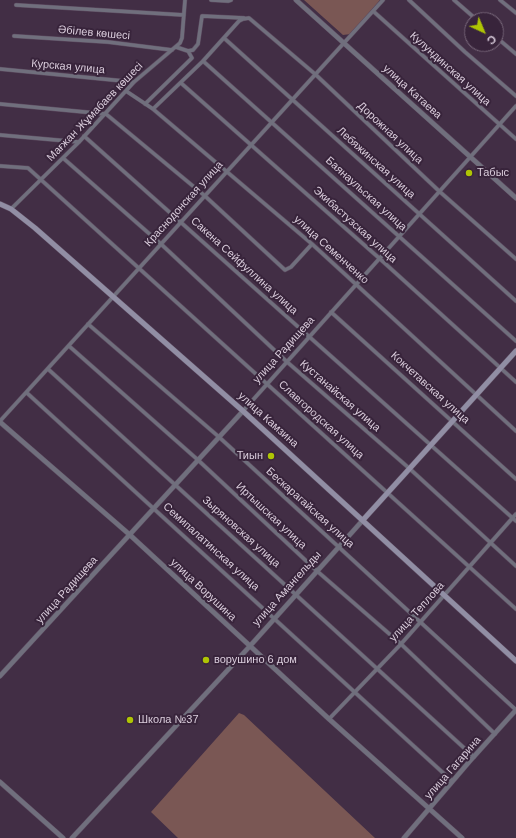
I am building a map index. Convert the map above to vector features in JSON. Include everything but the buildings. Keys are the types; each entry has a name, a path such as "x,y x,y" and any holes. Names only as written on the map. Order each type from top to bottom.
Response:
{"main road":[{"name":"улица Камзина","path":"0,204 11,210 114,296 243,411 516,661"},
{"name":"улица Амангельды","path":"363,520 516,351"}],"street":[{"path":"145,104 190,62 192,56 188,51 176,47 182,38 185,0"},
{"path":"211,0 231,0"},
{"name":"улица Катаева","path":"296,0 516,198"},
{"name":"Краснодонская улица","path":"0,422 383,0"},
{"path":"409,0 465,52 516,96"},
{"path":"454,0 468,12"},
{"path":"500,0 516,14"},
{"path":"16,5 184,15"},
{"name":"Кулундинская улица","path":"373,11 516,139"},
{"path":"188,51 193,50 198,44 202,16 246,18"},
{"path":"152,109 203,61 239,21 246,18"},
{"name":"Дорожная улица","path":"246,18 252,20 315,74 439,191 516,260"},
{"name":"Әбілев көшесі","path":"14,36 108,42 172,50"},
{"name":"Лебяжинская улица","path":"224,38 516,301"},
{"path":"504,44 516,54"},
{"name":"Мағжан Жұмабаев көшесі","path":"11,210 106,114 134,82 176,47"},
{"name":"Баянаульская улица","path":"203,61 400,235 516,341"},
{"name":"Курская улица","path":"0,69 134,82"},
{"name":"Экибастузская улица","path":"181,83 379,258 516,382"},
{"name":"улица Семенченко","path":"126,91 152,109 312,244 516,431"},
{"path":"0,104 106,114 205,196 284,270 286,270 312,244"},
{"name":"улица Радищева","path":"0,676 243,411 286,361 516,106"},
{"path":"0,135 79,142"},
{"name":"Сакена Сейфуллина улица","path":"84,136 514,520"},
{"name":"Кустанайская улица","path":"63,158 161,244 286,361 410,469 516,566"},
{"name":"Славгородская улица","path":"0,166 28,168 516,609"},
{"name":"Кокчетавская улица","path":"331,312 516,479"},
{"name":"Бескарагайская улица","path":"88,324 219,437 421,621 516,710"},
{"name":"Иртышская улица","path":"69,346 198,460 317,571 401,644 495,734"},
{"name":"Зыряновская улица","path":"48,369 474,757"},
{"name":"Семипалатинская улица","path":"27,393 452,781"},
{"name":"улица Ворушина","path":"0,422 130,535 329,719 462,838"},
{"name":"улица Теплова","path":"329,719 401,644 490,543 514,520 516,514"},
{"name":"улица Амангельды","path":"72,838 250,646 363,520"},
{"name":"улица Гагарина","path":"404,838 452,781 516,710"},
{"path":"0,782 63,838"}],"shaded area":[{"path":"304,0 380,0 351,34 343,35"},
{"path":"239,713 244,715 375,838 178,838 151,812"}],"place":[{"name":"Табыс","path":"469,173"},
{"name":"Тиын","path":"271,456"},
{"name":"ворушино 6 дом","path":"206,660"},
{"name":"Школа №37","path":"130,720"}]}
